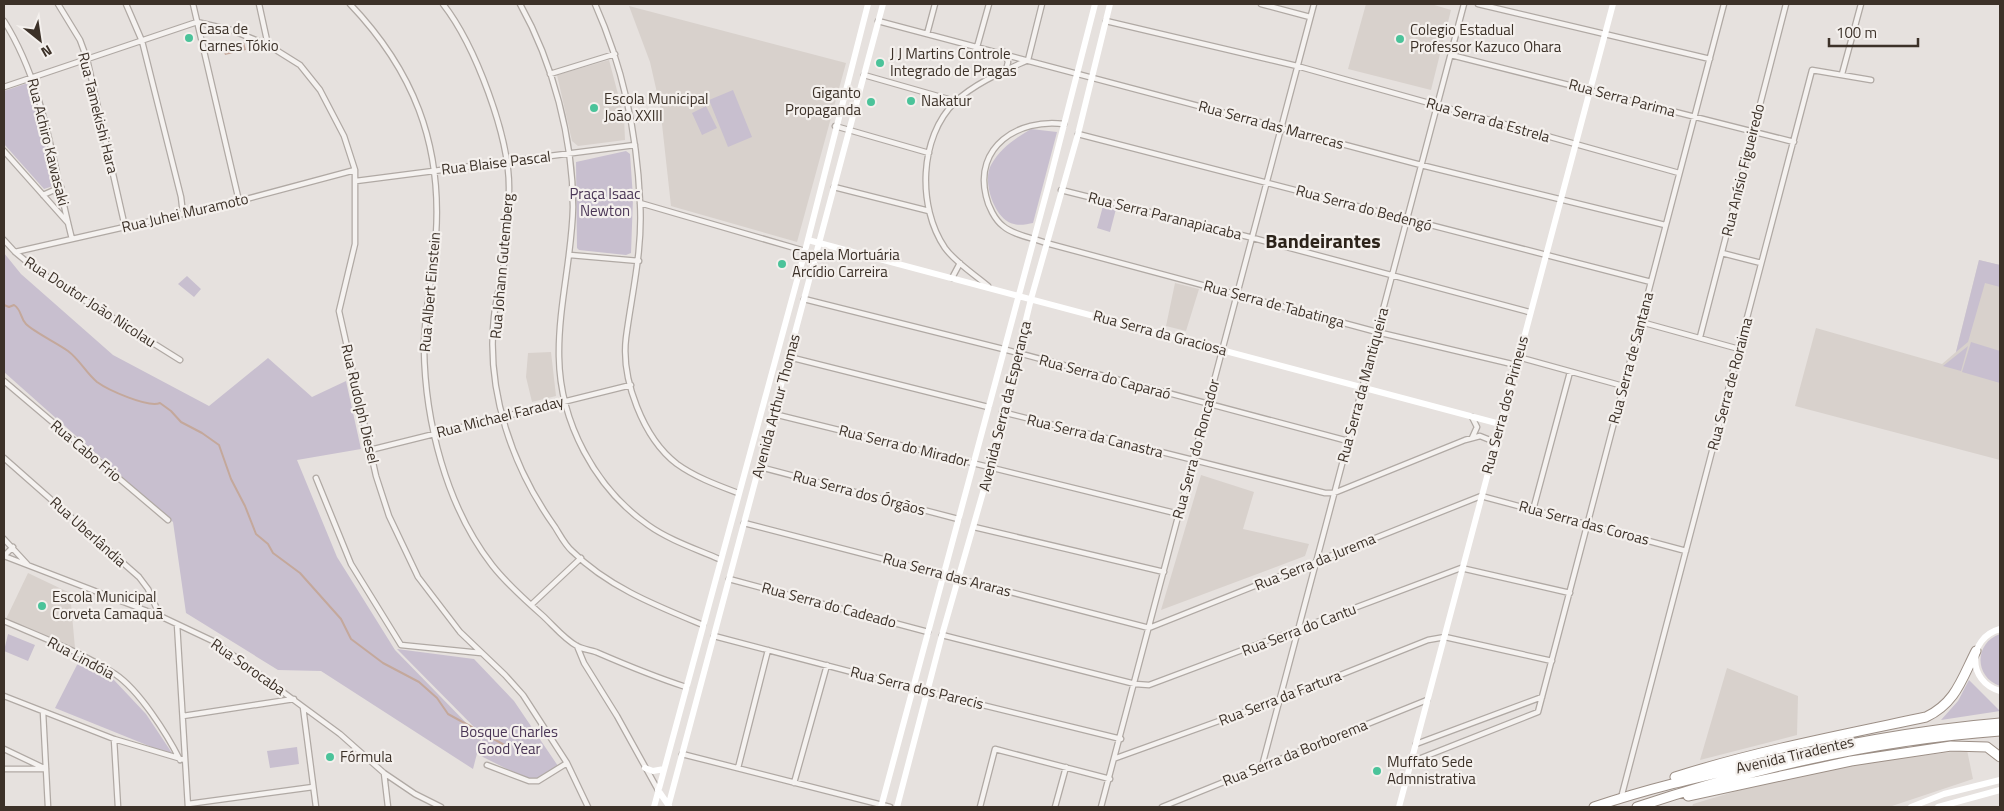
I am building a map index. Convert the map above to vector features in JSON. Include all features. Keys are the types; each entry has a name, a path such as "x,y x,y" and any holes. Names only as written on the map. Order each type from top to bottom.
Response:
{"highway":[{"path":"1646,790 1674,778 1725,761 1839,734 1926,717 1944,707 1950,700 1976,651"},
{"name":"Avenida Tiradentes","path":"1594,807 1646,790 1856,742 1931,730 2000,723"},
{"name":"Avenida Tiradentes","path":"1637,807 1760,772 1857,750 1906,741 2000,731"},
{"path":"1654,802 1708,793 1902,752 1951,746 1987,747 2000,757"}],"street":[{"name":"Rua Tamekishi Hara","path":"58,4 80,40 125,227"},
{"path":"126,4 142,41 181,197 183,214"},
{"path":"191,4 197,22 239,201"},
{"path":"259,4 268,44"},
{"name":"Rua Albert Einstein","path":"350,4 372,27 394,57 420,110 430,140 434,170 436,236 424,346 433,434 450,489 473,536 492,565 530,605 577,646 686,687"},
{"name":"Rua Johann Gutemberg","path":"443,4 451,14 479,68 494,107 506,162 510,188 508,226 494,318 494,370 502,418 523,474 544,511 572,551 601,575 643,600 703,625"},
{"path":"520,4 531,25 550,74 569,154 573,205 570,255 560,324 559,357 561,389 572,425 592,468 618,499 648,525 720,560"},
{"path":"595,4 615,54 631,115 635,145 640,203 639,261 626,338 630,385 644,425 661,449 676,463 699,478 738,494"},
{"name":"Avenida Arthur Thomas","path":"654,807 808,240 835,126 868,4"},
{"name":"Avenida Arthur Thomas","path":"668,806 883,4"},
{"path":"927,34 935,4"},
{"path":"977,47 989,4"},
{"path":"988,286 946,248 937,232 929,211 926,190 929,152 933,136 942,118 955,102 1006,70 1028,60 1042,4"},
{"name":"Avenida Serra da Esperança","path":"882,806 1095,4"},
{"name":"Avenida Serra da Esperança","path":"897,807 942,634 990,468 1002,412 1019,355 1031,299 1078,134 1110,4"},
{"path":"1261,4 1310,17"},
{"name":"Rua Serra do Roncador","path":"1101,807 1116,758 1207,404 1268,183 1280,127 1314,4"},
{"name":"Rua Serra da Mantiqueira","path":"1262,766 1464,4"},
{"path":"1478,4 1710,59"},
{"name":"Rua Serra dos Pirineus","path":"1399,807 1529,312 1613,4"},
{"name":"Rua Serra de Santana","path":"1411,762 1538,712 1724,4"},
{"name":"Rua Anísio Figueiredo","path":"1700,337 1786,4"},
{"path":"1861,4 1842,74 1870,80"},
{"name":"Rua Achiro Kawasaki","path":"4,21 18,43 32,77 61,187 72,239"},
{"name":"Rua Serra das Marrecas","path":"878,21 977,47 1004,52 1421,165 1665,225"},
{"path":"4,87 197,22"},
{"name":"Rua Rudolph Diesel","path":"197,22 231,30 268,44 300,65 320,90 344,136 355,170 355,244 339,311 370,450 389,516 418,577 460,632 522,695 567,763 588,807"},
{"name":"Rua Serra da Estrela","path":"1106,22 1297,66 1575,145 1679,172"},
{"path":"1004,52 1008,62 1006,70"},
{"path":"550,74 615,54"},
{"name":"Rua Serra Parima","path":"1451,55 1590,88 1693,117 1794,142"},
{"name":"Rua Serra de Roraima","path":"1621,798 1812,70 1842,74"},
{"path":"864,75 955,102"},
{"name":"Rua Serra de Tabatinga","path":"1064,124 1039,123 1018,129 998,143 987,162 983,183 987,201 994,216 1003,227 1046,243 1377,332 1516,365"},
{"path":"835,126 929,152"},
{"name":"Rua Serra do Bedengó","path":"1078,134 1651,282"},
{"name":"Rua Blaise Pascal","path":"356,181 635,145"},
{"path":"4,151 68,224"},
{"name":"Rua Juhei Muramoto","path":"15,252 239,201 355,170"},
{"path":"43,195 61,187"},
{"path":"834,187 929,211"},
{"name":"Rua Serra Paranapiacaba","path":"1061,189 1529,312"},
{"path":"640,203 805,251"},
{"name":"Rua Doutor João Nicolau","path":"4,240 38,271 180,360"},
{"name":"Rua Serra da Graciosa","path":"808,240 988,286 1018,296 1500,424"},
{"path":"1722,253 1761,263"},
{"path":"570,255 639,261"},
{"path":"952,278 960,262"},
{"name":"Rua Serra do Caparaó","path":"804,299 1003,349 1019,355 1348,441"},
{"path":"1641,322 1739,348"},
{"path":"789,357 988,407"},
{"path":"1518,358 1623,386"},
{"path":"1533,510 1570,372"},
{"name":"Rua Cabo Frio","path":"4,381 168,520"},
{"name":"Rua Michael Faraday","path":"370,450 630,385"},
{"name":"Rua Serra da Canastra","path":"1002,412 1325,493 1334,493"},
{"name":"Rua Serra do Mirador","path":"774,414 1179,514"},
{"path":"1472,416 1477,427 1472,438"},
{"path":"755,434 768,437"},
{"path":"1334,493 1472,438 1485,436 1495,442"},
{"name":"Rua Uberlândia","path":"4,458 139,577 148,590 160,616"},
{"name":"Rua Serra dos Órgãos","path":"760,467 958,519"},
{"path":"316,478 351,564 401,644 481,653"},
{"name":"Rua Serra das Coroas","path":"1481,496 1686,551"},
{"name":"Rua Serra da Jurema","path":"1149,628 1481,496"},
{"name":"Rua Serra das Araras","path":"744,523 944,573 1149,628"},
{"path":"974,527 1164,572"},
{"path":"4,539 29,566"},
{"path":"724,545 738,549"},
{"path":"4,556 13,547"},
{"name":"Rua Sorocaba","path":"4,556 160,616 214,642 340,734 384,773 414,794 441,807"},
{"path":"530,605 581,558"},
{"path":"1461,568 1570,593"},
{"name":"Rua Serra do Cantu","path":"1135,684 1149,685 1162,682 1461,568"},
{"name":"Rua Serra do Cadeado","path":"729,579 928,632"},
{"name":"Rua Lindóia","path":"4,621 55,642 117,675 150,711 182,760"},
{"path":"177,624 182,716 182,760 188,806 314,787"},
{"path":"1999,692 1985,684 1978,674 1975,662 1976,651 1985,637 2000,629"},
{"path":"942,634 1135,684"},
{"name":"Rua Serra dos Parecis","path":"714,636 913,688 1121,739"},
{"path":"1444,637 1552,661"},
{"name":"Rua Serra da Fartura","path":"1116,758 1280,699 1428,640 1444,637"},
{"path":"577,646 584,663 617,716 668,806"},
{"path":"738,768 768,650"},
{"path":"696,654 709,657"},
{"path":"794,782 826,665"},
{"path":"4,696 114,740 182,760"},
{"path":"1416,744 1542,697"},
{"path":"182,716 294,699"},
{"name":"Rua Serra da Borborema","path":"1162,807 1428,700"},
{"path":"303,707 316,807"},
{"path":"43,712 48,807"},
{"path":"114,740 118,807"},
{"path":"4,749 46,769"},
{"path":"980,807 995,749 1110,779"},
{"path":"682,754 890,807"},
{"path":"487,764 529,781 538,781 567,763"},
{"path":"1055,807 1066,767"},
{"path":"646,768 653,771 664,769"},
{"path":"4,769 46,769"},
{"path":"384,773 388,807"},
{"path":"1911,807 1938,796 2000,780"},
{"path":"1938,796 1937,807 2000,790"}],"shaded area":[{"name":"Colegio Estadual Professor Kazuco Ohara","path":"1366,4 1431,4 1451,10 1431,90 1348,69"},
{"path":"629,6 846,63 797,242 671,206 660,106 650,62"},
{"path":"244,42 246,50 225,55 223,48"},
{"name":"Escola Municipal João XXIII","path":"609,60 624,117 625,140 578,146 572,141 557,75"},
{"path":"1979,260 2000,265 2000,460 1795,406 1816,328 1942,364 1956,352"},
{"path":"1175,283 1199,289 1186,331 1166,326"},
{"path":"551,352 556,396 532,402 526,377 528,353"},
{"path":"1201,475 1254,492 1243,529 1309,544 1305,556 1161,610"},
{"name":"Escola Municipal Corveta Camaquã","path":"28,573 70,593 75,648 6,619"},
{"path":"1727,668 1798,696 1797,735 1700,760"},
{"path":"1967,750 1973,779 1889,807 1692,807 1693,804 1760,784 1850,765"}],"green space":[{"path":"28,83 53,175 53,186 44,189 4,144 4,91"},
{"path":"733,90 752,137 728,147 709,100"},
{"path":"706,106 717,128 702,135 692,113"},
{"path":"1031,129 1057,132 1033,223 1016,225 1007,221 996,208 989,190 989,172 991,165 1004,148"},
{"name":"Praça Isaac Newton","path":"626,151 630,154 633,198 631,253 626,255 579,250 577,248 576,162"},
{"path":"1103,206 1116,209 1110,232 1097,228"},
{"path":"4,253 21,274 113,355 209,406 268,358 312,397 346,381 361,449 297,460 337,557 395,650 481,738 473,769 321,671 278,670 186,613 173,522 4,372"},
{"path":"1979,260 2000,265 2000,287 1985,283 1968,342 1956,352"},
{"path":"187,276 201,289 194,297 178,284"},
{"path":"1971,342 2000,351 2000,383 1962,372"},
{"path":"1968,346 1961,371 1943,366"},
{"path":"8,634 35,645 28,661 4,651"},
{"path":"2000,634 2000,686 1991,682 1985,675 1980,660 1985,645 1991,638"},
{"name":"Bosque Charles Good Year","path":"397,649 474,659 514,701 558,766 538,779 527,779 479,755 483,736"},
{"path":"80,659 114,680 146,714 174,756 55,708"},
{"path":"1969,680 2000,711 1941,720 1958,701"},
{"path":"297,747 299,764 270,768 267,751"}],"waterway":[{"path":"4,305 9,307 14,305 17,307 26,324 68,351 97,382 138,401 154,404 160,403 181,422 219,445 231,479 245,506 256,534 268,544 273,553 300,573 341,619 351,639 383,663 419,682 437,698 448,714 510,748"}],"place":[{"name":"Casa de Carnes Tókio","path":"189,38"},
{"name":"Colegio Estadual Professor Kazuco Ohara","path":"1400,39"},
{"name":"J J Martins Controle Integrado de Pragas","path":"880,63"},
{"name":"Nakatur","path":"911,101"},
{"name":"Giganto Propaganda","path":"871,102"},
{"name":"Escola Municipal João XXIII","path":"594,108"},
{"name":"Capela Mortuária Arcídio Carreira","path":"782,264"},
{"name":"Escola Municipal Corveta Camaquã","path":"42,606"},
{"name":"Fórmula","path":"330,757"},
{"name":"Muffato Sede Admnistrativa","path":"1377,771"}],"district":[{"name":"Bandeirantes","path":"1323,241"}]}
